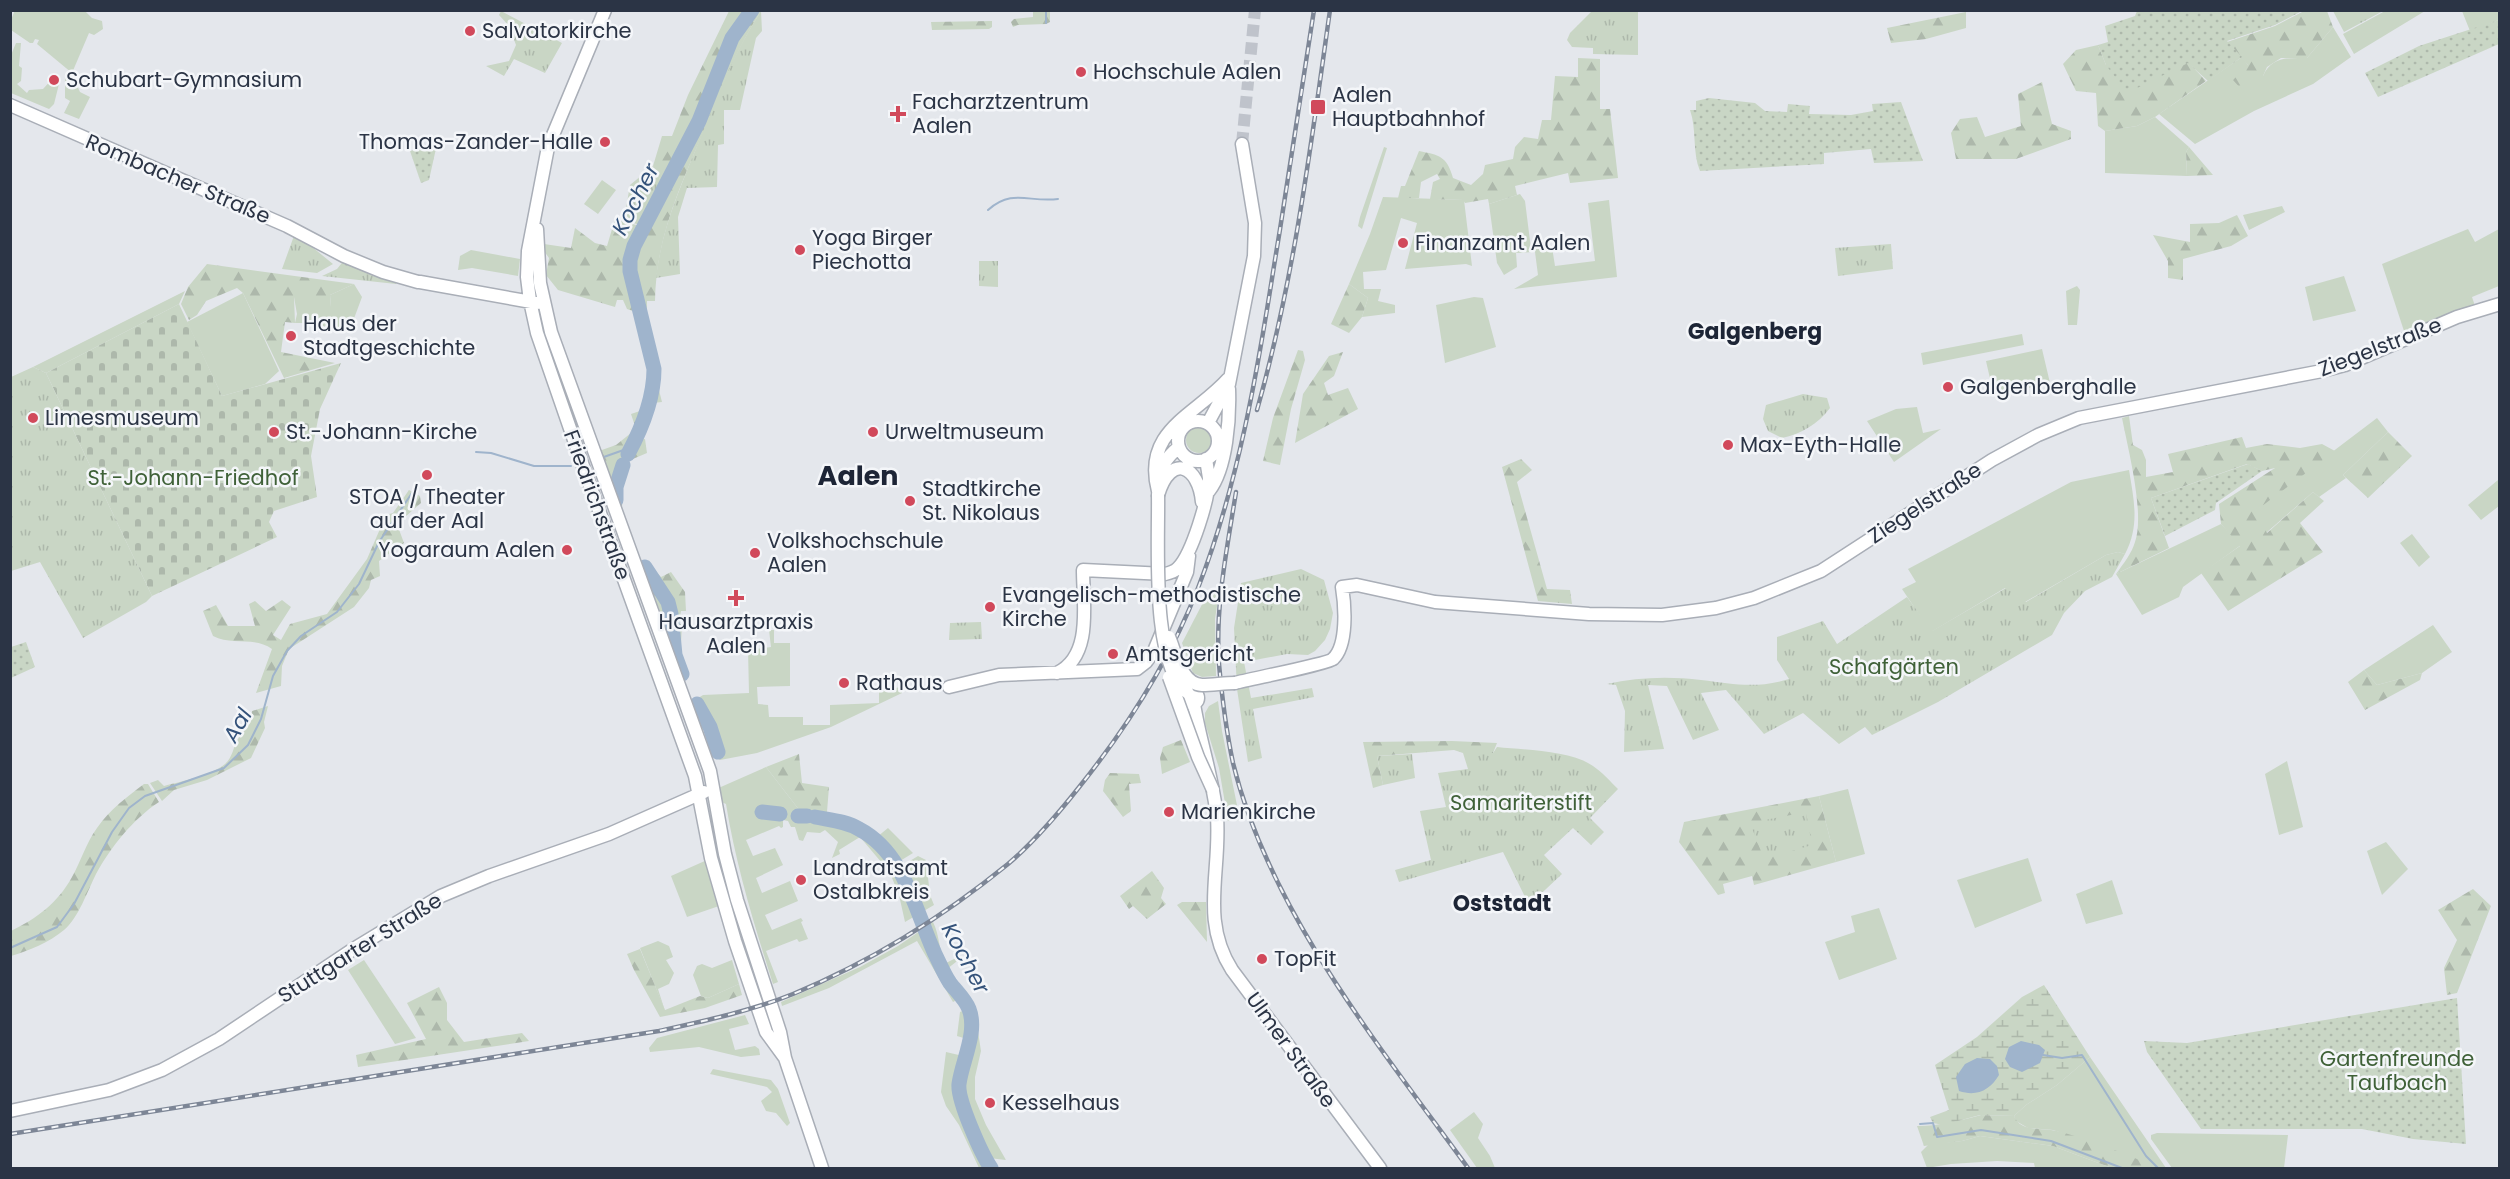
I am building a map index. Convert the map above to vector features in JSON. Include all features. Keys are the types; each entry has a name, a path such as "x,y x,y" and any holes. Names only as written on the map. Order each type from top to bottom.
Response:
{"main road":[{"name":"Friedrichstraße","path":"605,10 548,147 527,264 530,301 540,341 695,776 711,858 735,941 766,1032 784,1058"},
{"name":"Rombacher Straße","path":"10,105 287,226 344,256 383,272 419,282 544,304"},
{"path":"1204,500 1217,477 1226,441 1230,380 1253,268 1255,223 1242,144"},
{"name":"Friedrichstraße","path":"536,210 540,283 554,339 710,771 732,882 780,1032 784,1058"},
{"name":"Ziegelstraße","path":"1235,683 1328,662 1339,651 1343,636 1342,587 1357,585 1435,602 1589,614 1662,615 1716,608 1754,598 1821,571 1992,460 2071,421 2322,371 2345,364 2457,317 2499,304"},
{"path":"540,341 548,334 554,339"},
{"path":"1208,423 1230,380"},
{"path":"1158,493 1154,464 1166,437 1174,425 1230,380"},
{"path":"1197,421 1208,423 1216,431 1218,441 1215,452 1206,459 1188,458 1179,447 1179,436 1184,427 1197,421"},
{"path":"1179,447 1166,459 1160,470 1158,493 1161,620 1171,683 1198,757 1213,789"},
{"path":"1057,673 1072,662 1079,650 1083,632 1083,570 1165,574 1174,572 1180,566 1188,551 1204,500 1209,478 1206,459"},
{"path":"1158,493 1168,473 1181,468 1195,478 1204,500"},
{"path":"949,687 999,675 1137,669 1154,651 1187,572 1188,551"},
{"path":"1161,620 1184,674 1190,681 1198,685 1235,683"},
{"path":"1164,640 1174,676 1180,686 1193,698 1213,789"},
{"path":"1193,698 1235,683"},
{"name":"Stuttgarter Straße","path":"10,1111 109,1090 162,1071 219,1039 352,950 441,896 489,876 609,834 714,788"},
{"name":"Ulmer Straße","path":"1213,789 1217,831 1214,926 1220,948 1232,970 1380,1168"},
{"path":"784,1058 822,1168"}],"green space":[{"path":"15,10 85,11 92,18 102,21 103,29 94,35 89,33 72,73 37,44 39,40 35,39 33,43 30,43 11,30 11,20"},
{"path":"2137,10 2302,11 2275,25 2227,41 2242,57 2208,81 2188,63 2127,93 2106,65 2098,45 2108,42 2105,26 2135,16"},
{"path":"501,11 562,43 545,73 514,59 504,76 486,66 509,61 516,45 509,26 499,15"},
{"path":"729,11 761,11 731,67 679,190 660,255 655,301 647,301 647,310 639,313 627,309 623,300 617,300 615,307 558,290 546,275 549,258 544,251 544,244 571,248 575,228 595,243 607,246 615,219 643,227 664,187 653,166 662,136 672,136 688,95"},
{"path":"761,11 762,31 756,38 740,110 724,110 724,144 718,145 717,187 687,188 678,217 680,274 656,278 663,241 679,190 728,73"},
{"path":"1033,11 1050,11 1050,22 1013,27 1011,22 1014,19 1033,17"},
{"path":"1592,11 1638,11 1638,55 1593,54 1593,48 1572,47 1567,40 1570,33"},
{"path":"2304,11 2327,11 2333,27 2307,58 2281,58 2267,67 2263,76 2244,92 2233,80 2248,65 2227,42 2275,26"},
{"path":"2333,11 2383,11 2344,32"},
{"path":"2385,11 2425,11 2354,54 2343,34"},
{"path":"2462,11 2499,11 2499,20 2470,31"},
{"path":"1966,12 1966,28 1926,39 1891,43 1887,28"},
{"path":"2499,20 2499,44 2378,97 2365,73 2419,46"},
{"path":"992,21 992,27 989,29 932,30 931,22"},
{"path":"2333,27 2351,57 2313,84 2254,111 2195,144 2159,114 2242,57 2248,65 2263,76 2267,69 2276,62 2288,58 2307,58"},
{"path":"16,43 21,43 19,66 22,68 21,81 17,84 27,93 29,90 43,89 56,75 60,80 54,104 49,109 11,93 11,55"},
{"path":"2098,45 2106,65 2189,63 2206,81 2155,117 2137,126 2105,131 2098,126 2096,93 2076,91 2063,64 2076,50"},
{"path":"1578,58 1600,59 1600,109 1610,109 1618,178 1570,183 1568,173 1515,186 1517,195 1489,204 1488,199 1465,203 1463,200 1430,199 1433,182 1440,179 1437,174 1421,182 1419,198 1398,198 1401,186 1405,186 1419,151 1441,158 1448,165 1453,178 1471,185 1483,174 1485,165 1513,159 1515,147 1524,137 1538,139 1542,120 1551,120 1555,76 1578,77"},
{"path":"65,77 75,81 80,92 90,97 79,119 64,113 70,101 65,98"},
{"path":"2042,82 2052,124 2071,131 2071,139 2016,159 1956,159 1951,133 1960,119 1977,117 1985,137 2021,126 2018,94"},
{"path":"1709,98 1755,103 1765,111 1787,112 1788,104 1810,106 1809,114 1851,115 1873,111 1872,104 1901,102 1923,161 1874,163 1871,149 1824,153 1824,164 1700,171 1690,110 1696,110 1696,101"},
{"path":"2155,117 2189,147 2186,152 2187,176 2105,173 2105,131 2137,126"},
{"path":"437,144 429,180 421,183 410,151"},
{"path":"1384,147 1387,148 1362,229 1358,226 1360,217"},
{"path":"2189,147 2213,175 2187,176 2186,152"},
{"path":"653,166 664,187 643,226 624,220 630,185"},
{"path":"602,180 616,190 598,214 584,204"},
{"path":"1520,194 1525,201 1531,249 1552,247 1555,266 1595,261 1588,203 1609,200 1617,277 1514,289 1538,275 1535,252 1516,253 1517,267 1504,275 1497,263 1489,204"},
{"path":"1383,197 1464,200 1472,266 1466,264 1405,269 1417,223 1401,218 1386,270 1363,272 1364,289 1381,289 1378,301 1395,305 1395,313 1362,317 1368,298 1349,284"},
{"path":"2282,206 2285,212 2249,230 2243,215"},
{"path":"2237,215 2248,236 2231,246 2183,259 2183,280 2168,278 2168,261 2153,235 2190,242 2190,224 2219,223"},
{"path":"2468,229 2475,242 2499,229 2499,286 2472,297 2475,306 2404,331 2382,264"},
{"path":"295,233 333,264 317,273 282,269"},
{"path":"1891,244 1893,269 1838,276 1835,248"},
{"path":"471,250 520,259 518,276 472,268 458,270 460,256"},
{"path":"345,259 398,279 396,284 322,276 337,269"},
{"path":"979,261 998,261 998,287 979,286"},
{"path":"207,264 354,284 330,295 331,307 317,308 315,297 294,297 295,323 285,322 281,352 335,363 284,378 243,293 237,288 206,301 197,315 189,320 181,304 188,287"},
{"path":"2344,276 2356,311 2313,321 2305,287"},
{"path":"354,284 362,297 349,332 310,323 295,323 297,314 294,297 316,297 331,307 330,295"},
{"path":"1349,284 1368,298 1362,317 1349,333 1331,324"},
{"path":"2077,286 2080,290 2077,325 2068,325 2066,291"},
{"path":"185,291 179,304 46,373 33,367"},
{"path":"243,293 279,371 265,384 222,396 187,322"},
{"path":"1474,297 1483,298 1496,347 1445,363 1436,305"},
{"name":"St.-Johann-Friedhof","path":"179,304 222,396 341,363 320,409 311,456 317,497 274,511 269,522 277,537 152,596 46,373"},
{"path":"2022,334 2024,345 1923,365 1921,353"},
{"path":"653,343 655,354 658,356 659,390 662,402 653,403 639,440 645,439 647,453 621,464 619,470 628,470 623,483 622,508 619,508 599,451 616,445 636,429 631,414 643,410 648,378 645,345"},
{"path":"2042,349 2050,383 1994,396 1986,361"},
{"path":"1298,350 1303,351 1305,360 1291,409 1280,465 1263,461 1273,418"},
{"path":"1343,352 1334,376 1324,383 1328,395 1348,388 1358,409 1295,443 1303,394 1329,356"},
{"path":"33,367 46,373 152,596 146,602 83,638 40,562 11,571 11,377"},
{"path":"1803,394 1827,398 1830,408 1809,428 1796,434 1782,438 1768,431 1763,419 1766,405"},
{"path":"1917,407 1923,433 1941,429 1894,462 1867,421 1896,409"},
{"path":"2129,416 2133,445 2142,450 2146,460 2146,477 2173,472 2168,454 2242,437 2246,448 2267,444 2300,448 2322,444 2335,451 2254,512 2267,533 2313,492 2324,501 2300,523 2323,552 2228,611 2201,573 2240,546 2221,524 2219,504 2275,468 2262,471 2247,464 2151,498 2169,548 2116,574 2132,550 2138,530 2137,498 2122,418"},
{"path":"2377,418 2388,432 2343,475 2346,478 2319,497 2313,492 2266,533 2253,512"},
{"path":"1199,427 1208,431 1212,440 1208,449 1199,453 1190,449 1186,440 1190,431"},
{"path":"2388,432 2412,456 2368,498 2343,475"},
{"path":"1521,459 1532,470 1517,482 1547,589 1570,590 1572,604 1538,601 1502,467"},
{"path":"2248,464 2262,471 2216,503 2215,510 2165,536 2151,498"},
{"path":"2129,470 2134,503 2134,523 2133,533 2125,554 2118,552 2106,555 2025,602 2005,588 1931,632 1902,589 1916,582 1908,569 2071,482"},
{"path":"2498,480 2499,506 2481,520 2468,505"},
{"path":"409,490 420,496 421,503 397,524 404,543 379,561 380,576 371,580 369,588 354,607 289,649 282,666 281,686 256,693 272,649 258,643 220,639 213,636 203,611 216,605 228,626 255,626 249,604 255,601 266,611 282,600 291,607 273,635 281,640 290,624 327,614 367,559 386,515 393,513"},
{"path":"2221,524 2241,545 2183,587 2179,597 2142,615 2116,574"},
{"path":"2412,534 2430,557 2419,567 2400,543"},
{"name":"Schafgärten","path":"2118,552 2125,554 2112,577 2085,591 2064,613 2052,635 1938,702 1872,735 1865,727 1839,744 1803,713 1764,734 1726,690 1701,693 1719,730 1693,740 1667,686 1648,685 1664,749 1624,752 1625,711 1616,685 1607,684 1666,678 1745,685 1766,684 1789,679 1777,660 1777,637 1823,621 1837,644 1907,597 1932,631 2006,588 2026,602 2106,555"},
{"path":"650,565 661,577 671,572 685,592 686,611 681,611 679,623 682,625 681,643 673,651 668,629 647,578 645,567"},
{"path":"1301,569 1324,580 1333,613 1325,640 1308,655 1287,654 1244,662 1251,698 1312,688 1314,697 1253,709 1262,758 1248,762 1237,689 1234,628 1241,583"},
{"path":"1209,591 1219,593 1215,619 1216,676 1202,677 1193,673 1182,643"},
{"path":"981,622 982,639 949,640 950,623"},
{"path":"2433,625 2452,652 2422,673 2377,685 2364,670"},
{"path":"769,630 774,630 774,643 790,643 790,686 757,687 758,704 768,705 769,717 803,717 803,725 830,725 830,705 879,703 879,690 902,687 902,693 831,727 757,753 720,760 714,754 692,702 703,695 749,693 748,650 771,647"},
{"path":"26,642 35,667 11,678 11,647"},
{"path":"2364,670 2377,685 2422,673 2420,680 2365,710 2348,682"},
{"path":"1218,701 1240,820 1228,821 1219,768 1205,723 1205,713 1209,706"},
{"path":"268,706 264,722 265,728 251,758 207,780 174,790 162,801 150,783 158,780 164,786 196,778 219,768 230,758 236,742 249,723 252,711"},
{"path":"1181,740 1190,762 1162,774 1160,758 1163,747"},
{"path":"1363,742 1497,743 1493,753 1463,753 1454,750 1377,756 1383,785 1373,788"},
{"name":"Samariterstift","path":"1497,747 1560,754 1583,761 1596,768 1618,789 1590,818 1604,832 1591,845 1573,828 1544,855 1562,874 1529,905 1503,852 1399,882 1395,870 1431,860 1420,811 1446,807 1438,773 1468,769 1463,753 1493,753"},
{"path":"799,754 802,783 829,787 827,812 800,811 766,767"},
{"path":"1412,754 1415,778 1383,785 1377,756"},
{"path":"2287,761 2303,827 2279,835 2265,774"},
{"path":"766,767 800,811 841,816 877,837 888,828 913,853 887,869 860,837 839,850 840,854 832,858 838,842 825,830 820,833 807,832 803,841 799,840 795,827 791,827 788,821 783,820 783,827 779,826 746,840 753,856 775,848 783,865 756,878 762,893 790,881 798,901 765,915 772,930 801,918 808,939 799,942 797,939 766,951 778,982 773,984 740,872 726,804 717,800 714,790"},
{"path":"1110,773 1139,774 1141,783 1129,784 1131,811 1123,817 1103,791 1105,780"},
{"path":"144,784 148,784 159,802 140,817 116,844 96,874 78,912 69,925 46,942 11,956 11,931 53,903 72,877 102,821"},
{"path":"1848,789 1865,854 1836,862 1819,796"},
{"path":"1819,796 1836,862 1754,885 1752,876 1723,884 1725,893 1718,895 1679,842 1684,822"},
{"path":"1806,812 1812,845 1764,859 1750,823"},
{"path":"2386,842 2408,869 2382,895 2367,851"},
{"path":"918,856 926,860 930,895 934,905 905,922 899,895 890,873"},
{"path":"2028,858 2042,901 1975,928 1957,880"},
{"path":"707,860 719,906 687,917 671,876"},
{"path":"1152,871 1164,888 1161,898 1166,904 1147,919 1133,906 1129,909 1120,896"},
{"path":"2112,880 2123,914 2086,924 2076,894"},
{"path":"2473,889 2491,906 2457,993 2447,995 2444,968 2457,940 2438,910"},
{"path":"1182,902 1206,902 1207,942 1177,905"},
{"path":"1879,908 1897,959 1839,980 1825,942 1855,932 1851,916"},
{"path":"933,922 946,963 960,956 961,958 947,969 966,995 953,1002 917,941 829,988 782,1006 781,1002 860,967 898,946"},
{"path":"658,941 669,946 673,957 666,960 674,973 669,984 658,989 665,1011 640,948"},
{"path":"640,949 665,1010 700,996 708,998 739,984 742,995 705,1008 660,1017 627,954"},
{"path":"364,960 416,1038 395,1044 348,970"},
{"path":"732,960 739,984 708,998 701,996 693,975 697,966 702,964 712,968"},
{"path":"2044,985 2090,1057 2057,1085 2026,1105 2014,1116 1980,1115 1943,1125 1933,1123 1930,1117 1949,1110 1935,1065 1977,1037 2022,997"},
{"path":"439,987 447,1003 447,1020 464,1042 522,1033 529,1041 358,1067 356,1055 426,1039 407,1003"},
{"name":"Gartenfreunde Taufbach","path":"2457,998 2466,1144 2413,1139 2362,1129 2201,1129 2147,1052 2144,1041 2187,1043"},
{"path":"974,1006 981,1051 975,1077 975,1099 986,1125 1006,1160 989,1158 988,1168 979,1168 941,1092 946,1052 963,1056 967,1039 957,1036 960,1012"},
{"path":"745,1015 749,1024 729,1029 735,1050 755,1046 759,1049 760,1055 741,1057 699,1047 650,1052 649,1048 657,1038"},
{"path":"2090,1057 2166,1168 2156,1168 2053,1130 2028,1128 2016,1121 2014,1116 2026,1105 2057,1085"},
{"path":"713,1069 771,1080 778,1089 790,1123 787,1126 776,1113 766,1111 761,1101 772,1092 767,1087 710,1074"},
{"path":"1474,1112 1483,1124 1478,1138 1495,1168 1477,1168 1450,1130"},
{"path":"1981,1115 2014,1116 2020,1124 2025,1126 2074,1136 2120,1152 2156,1168 2112,1168 2053,1146 1980,1136 1924,1146 1917,1126 1949,1123"},
{"path":"2157,1133 2288,1135 2284,1168 2172,1168 2151,1139 2151,1135"},
{"path":"1980,1136 2053,1146 2112,1168 2035,1168 2034,1163 1997,1161 1927,1168 1921,1152 1929,1144 1962,1141"}],"water":[{"path":"2021,1041 2039,1045 2045,1050 2040,1063 2022,1072 2010,1067 2005,1059 2009,1047"},
{"path":"1977,1058 1990,1059 1997,1066 1999,1075 1991,1085 1977,1093 1959,1091 1956,1077 1965,1064"}],"waterway":[{"name":"Kocher","path":"628,454 646,413 652,391 654,369 630,271 630,260 634,246 699,121 732,38 752,10"},
{"path":"1046,10 1046,23"},
{"path":"988,210 997,203 1013,198 1058,199"},
{"name":"Aal","path":"601,458 632,447"},
{"name":"Aal","path":"476,452 491,453 534,466 571,466"},
{"name":"Kocher","path":"616,500 616,487 623,465"},
{"name":"Aal","path":"10,948 57,927 74,904 112,832 129,808 145,796 224,768 248,745 261,719 273,676 287,651 301,636 337,612 359,584 379,542 416,487"},
{"name":"Kocher","path":"645,567 668,602 675,655 682,674"},
{"name":"Kocher","path":"697,704 710,727 718,752"},
{"name":"Kocher","path":"762,812 780,814"},
{"name":"Kocher","path":"798,816 807,816"},
{"name":"Kocher","path":"815,817 849,824 875,839 898,868 907,884 944,973 969,1009 971,1037 959,1092 971,1127 991,1168"},
{"path":"2043,1055 2062,1058 2082,1055 2146,1156 2158,1168"},
{"path":"1920,1124 1933,1123 1937,1137 1981,1130 2051,1141 2122,1168"}],"tunnel":[{"path":"1242,144 1255,10"}],"railway":[{"path":"10,1134 659,1031 761,1006 822,981 878,953 932,920 1008,864 1037,837 1063,807 1131,716 1161,666 1187,615 1212,549 1245,429 1261,347 1314,10"},
{"path":"1257,410 1291,262 1330,10"},
{"path":"1236,492 1220,599 1218,642 1224,714 1233,763 1250,818 1273,872 1331,976 1364,1026 1468,1168"}],"place":[{"name":"Salvatorkirche","path":"470,31"},
{"name":"Hochschule Aalen","path":"1081,72"},
{"name":"Schubart-Gymnasium","path":"54,80"},
{"name":"Aalen Hauptbahnhof","path":"1318,107"},
{"name":"Facharztzentrum Aalen","path":"898,114"},
{"name":"Thomas-Zander-Halle","path":"605,142"},
{"name":"Finanzamt Aalen","path":"1403,243"},
{"name":"Yoga Birger Piechotta","path":"800,250"},
{"name":"Haus der Stadtgeschichte","path":"291,336"},
{"name":"Galgenberghalle","path":"1948,387"},
{"name":"Limesmuseum","path":"33,418"},
{"name":"St.-Johann-Kirche","path":"274,432"},
{"name":"Urweltmuseum","path":"873,432"},
{"name":"Max-Eyth-Halle","path":"1728,445"},
{"name":"STOA / Theater auf der Aal","path":"427,475"},
{"name":"Stadtkirche St. Nikolaus","path":"910,501"},
{"name":"Yogaraum Aalen","path":"567,550"},
{"name":"Volkshochschule Aalen","path":"755,553"},
{"name":"Hausarztpraxis Aalen","path":"736,598"},
{"name":"Evangelisch-methodistische Kirche","path":"990,607"},
{"name":"Amtsgericht","path":"1113,654"},
{"name":"Rathaus","path":"844,683"},
{"name":"Marienkirche","path":"1169,812"},
{"name":"Landratsamt Ostalbkreis","path":"801,880"},
{"name":"TopFit","path":"1262,959"},
{"name":"Kesselhaus","path":"990,1103"}],"district":[{"name":"Galgenberg","path":"1755,331"},
{"name":"Aalen","path":"858,476"},
{"name":"Oststadt","path":"1502,903"}]}
